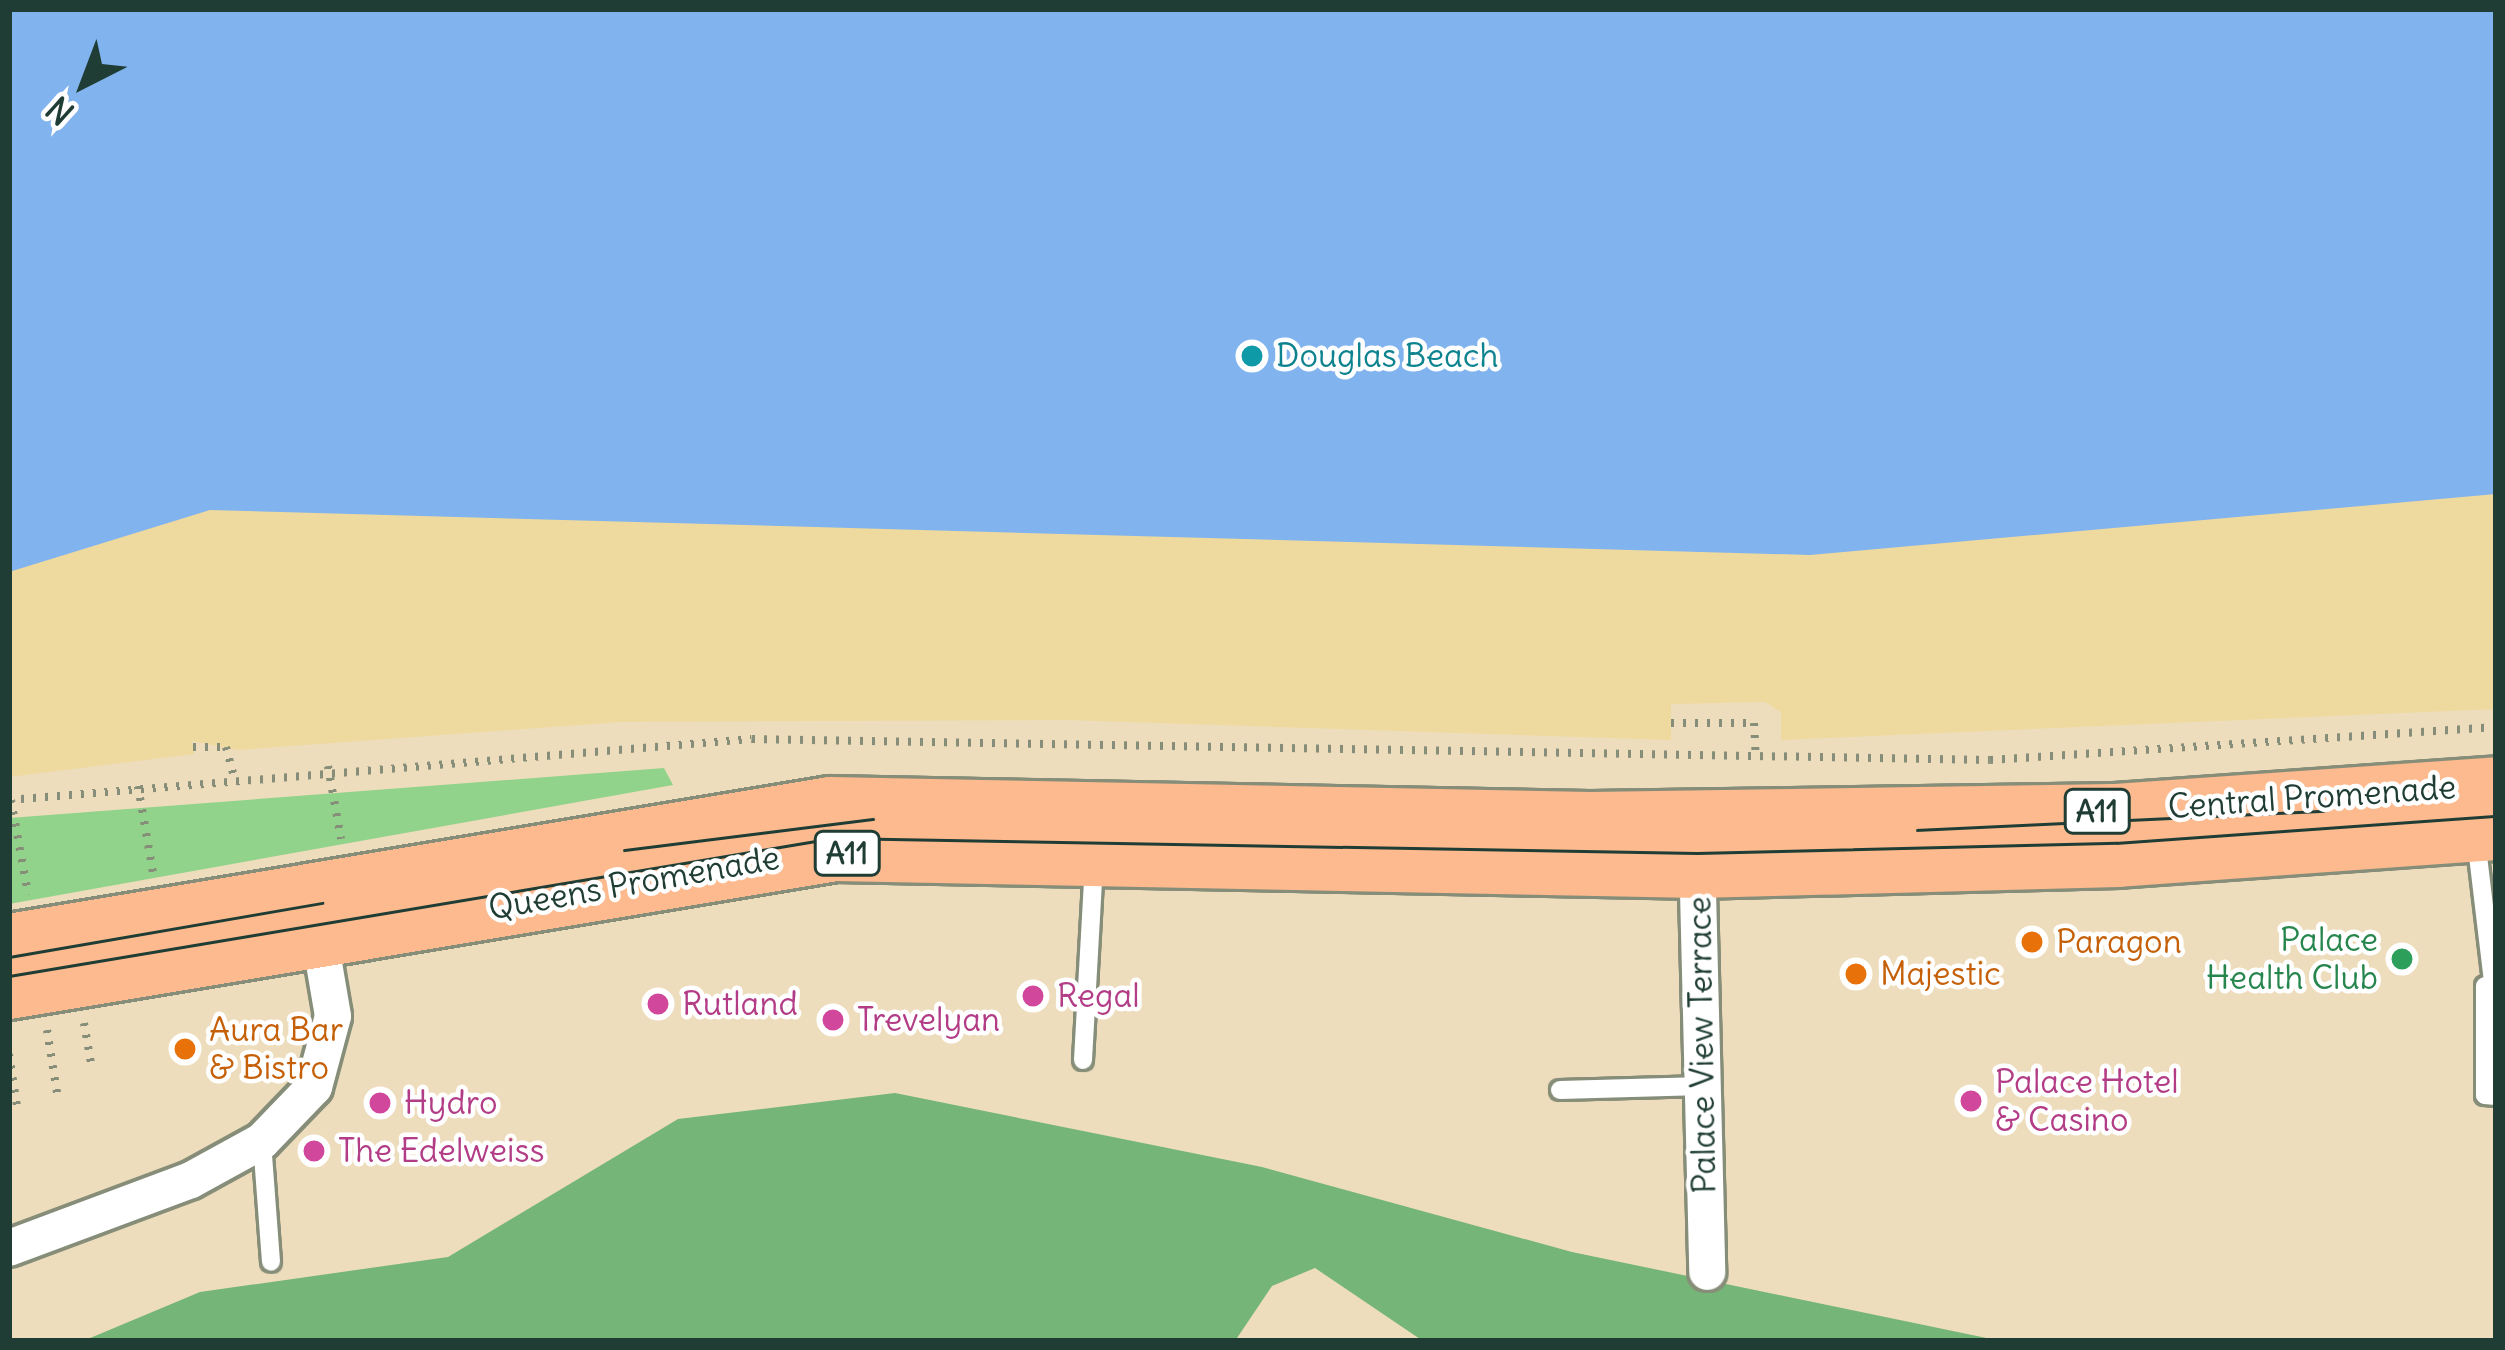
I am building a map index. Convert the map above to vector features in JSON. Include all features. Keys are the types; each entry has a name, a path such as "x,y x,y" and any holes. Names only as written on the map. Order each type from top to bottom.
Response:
{"main road":[{"name":"Queens Promenade","path":"9,992 325,894 830,804 1697,844"},
{"name":"Central Promenade","path":"1697,844 2118,860 2485,810"},
{"name":"Queens Promenade","path":"20,925 754,859 1697,844"}],"street":[{"name":"Palace View Terrace","path":"1697,844 1707,1272"},
{"path":"9,1248 262,1141 314,1087 331,1048 325,894"}],"lane":[{"path":"2485,810 2483,1060 2485,1095 2496,1096"},
{"path":"1083,1060 1095,852"},
{"path":"2487,951 2496,1007"},
{"path":"1560,1090 1703,1086"},
{"path":"262,1141 271,1262"}],"path":[{"path":"1670,723 1754,723 1756,756"},
{"name":"Central Promenade","path":"1721,756 1990,760 2496,728"},
{"path":"193,747 226,747 234,776"},
{"path":"325,894 328,766"},
{"path":"139,786 155,886"},
{"path":"11,800 20,925"},
{"path":"88,1050 91,1063"},
{"path":"9,1054 17,1106"},
{"path":"52,1056 58,1099"}],"green space":[{"path":"664,768 673,785 9,904 9,818"},
{"path":"895,1093 1262,1167 1572,1252 2001,1341 1423,1341 1315,1268 1272,1286 1235,1341 83,1341 200,1292 448,1257 678,1119"}],"sand":[{"name":"Douglas Beach","path":"9,9 2496,9 2496,709 1781,740 1781,712 1765,702 1671,704 1671,740 1067,720 621,722 238,750 192,741 194,754 9,777"}],"water":[{"name":"Douglas Beach","path":"9,9 2496,9 2496,494 1810,555 210,510 9,572"}],"tram line":[{"path":"1917,830 2324,811"},
{"path":"9,976 834,838 1697,853 2117,843 2496,816"},
{"path":"624,850 873,819"},
{"path":"9,957 322,903"}],"place":[{"name":"Douglas Beach","path":"1252,356"},
{"name":"Paragon","path":"2032,942"},
{"name":"Palace Health Club","path":"2402,959"},
{"name":"Majestic","path":"1856,974"},
{"name":"Regal","path":"1033,996"},
{"name":"Rutland","path":"658,1004"},
{"name":"Trevelyan","path":"833,1020"},
{"name":"Aura Bar & Bistro","path":"185,1049"},
{"name":"Palace Hotel & Casino","path":"1971,1101"},
{"name":"Hydro","path":"380,1103"},
{"name":"The Edelweiss","path":"314,1151"}]}
